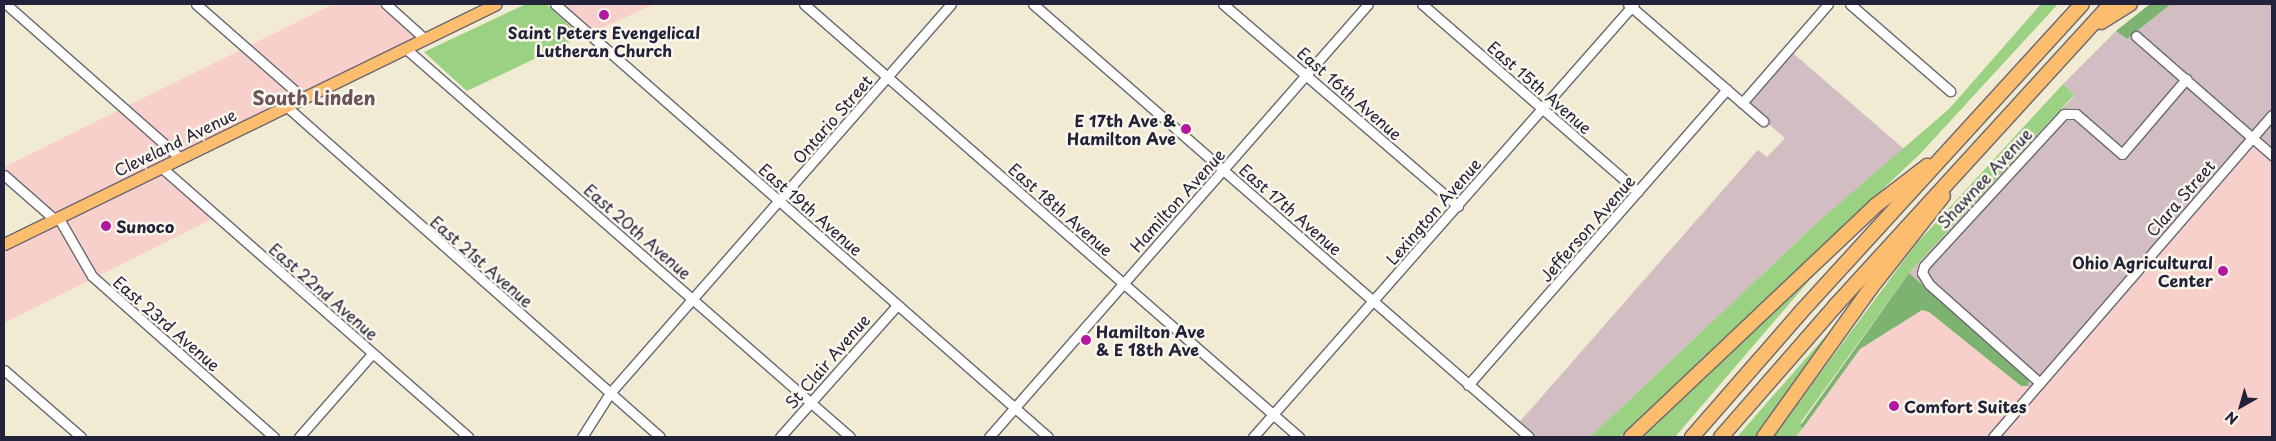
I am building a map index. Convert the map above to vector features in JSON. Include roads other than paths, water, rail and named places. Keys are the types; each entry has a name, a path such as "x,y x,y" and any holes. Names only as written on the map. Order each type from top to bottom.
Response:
{"highway":[{"path":"2070,17 2078,4"},
{"path":"1692,437 1942,156 2082,4"},
{"path":"1721,437 1959,170 2111,4"},
{"path":"2085,32 2130,4"},
{"path":"1631,437 1875,206 1908,178 1942,156"},
{"path":"1764,437 1870,289 1933,213 1959,170"}],"main road":[{"name":"Cleveland Avenue","path":"4,244 496,4"}],"street":[{"path":"6,4 180,158"},
{"path":"196,4 302,98"},
{"path":"386,4 425,38"},
{"name":"East 19th Avenue","path":"555,4 1048,437"},
{"name":"East 18th Avenue","path":"804,4 1299,437"},
{"name":"Ontario Street","path":"582,437 610,393 951,4"},
{"name":"East 17th Avenue","path":"1033,4 1468,385 1530,437"},
{"name":"East 16th Avenue","path":"1223,4 1458,206"},
{"name":"Hamilton Avenue","path":"988,437 1368,4"},
{"name":"East 15th Avenue","path":"1422,4 1638,192"},
{"path":"1742,103 1828,4"},
{"path":"1850,4 1950,90"},
{"path":"1631,5 1764,121"},
{"name":"Lexington Avenue","path":"1253,437 1458,206 1631,5"},
{"path":"2136,36 2272,155"},
{"name":"East 20th Avenue","path":"405,48 850,437"},
{"name":"Shawnee Avenue","path":"2040,383 1928,284 1922,273 1924,266 2064,114 2076,114 2122,154 2186,79"},
{"name":"Jefferson Avenue","path":"1468,385 1727,90"},
{"name":"East 21st Avenue","path":"286,106 660,437"},
{"name":"Clara Street","path":"1993,437 2272,114"},
{"name":"East 22nd Avenue","path":"161,167 468,437"},
{"name":"East 23rd Avenue","path":"4,175 56,218 92,276 274,437"},
{"name":"St Clair Avenue","path":"780,437 897,305"},
{"path":"299,437 372,354"},
{"path":"4,370 80,437"}],"place":[{"name":"Saint Peters Evengelical Lutheran Church","path":"604,15"},
{"name":"E 17th Ave & Hamilton Ave","path":"1186,129"},
{"name":"Sunoco","path":"106,226"},
{"name":"Ohio Agricultural Center","path":"2223,271"},
{"name":"Hamilton Ave & E 18th Ave","path":"1086,340"},
{"name":"Comfort Suites","path":"1894,406"}],"district":[{"name":"South Linden","path":"314,98"}]}
